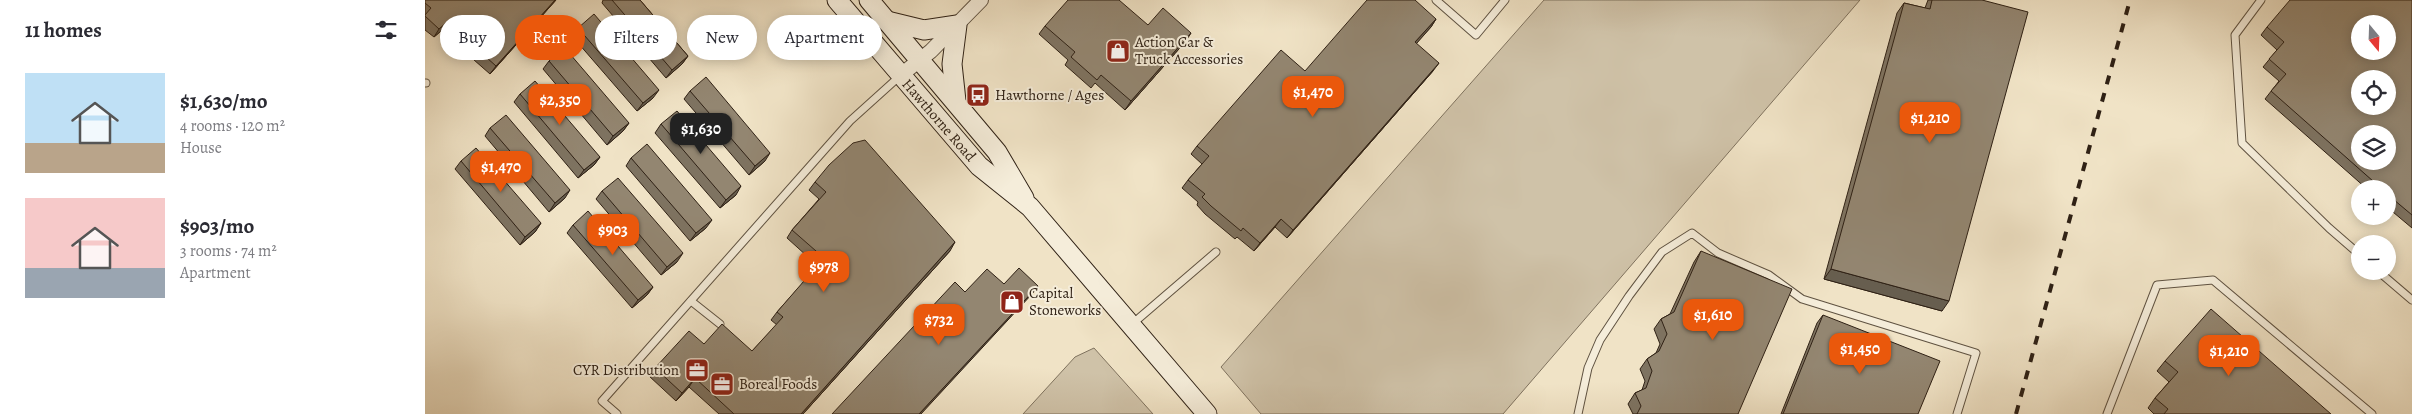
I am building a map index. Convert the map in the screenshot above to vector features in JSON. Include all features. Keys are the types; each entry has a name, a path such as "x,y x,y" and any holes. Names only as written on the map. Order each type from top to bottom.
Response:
{"main road":[{"name":"Hawthorne Road","path":"837,0 979,166 1030,207"},
{"name":"Hawthorne Road","path":"869,0 997,152 1030,207 1207,414"},
{"path":"887,21 924,30 957,25 952,64 956,102"}],"street":[{"path":"901,75 921,60 981,0"}],"lane":[{"path":"1435,0 1476,35 1505,0"},
{"path":"2261,0 2235,35 2242,143 2351,247"},
{"path":"617,414 602,401 850,121 901,75"},
{"path":"1578,414 1588,368 1600,340 1661,252 1692,233 1718,253 1769,275 1802,299 1976,352 1957,414"},
{"path":"1131,325 1216,252"},
{"path":"2107,414 2157,285 2213,280 2372,414"},
{"path":"2389,280 2412,300"},
{"path":"691,301 720,324"}],"shaded area":[{"path":"1544,0 1860,0 1503,414 1261,414 1221,367"},
{"path":"1094,348 1153,414 1023,414 1075,357"}],"building":[{"path":"425,0 555,0 542,15 515,15 515,45 505,56 505,15 440,15 439,29 425,16 431,8 425,3"},
{"path":"612,0 640,0 653,15 625,15"},
{"name":"Action Car & Truck Accessories","path":"1068,0 1119,0 1148,25 1163,8 1191,33 1131,101 1101,75 1097,80 1071,57 1075,52 1045,26"},
{"path":"1367,0 1415,0 1436,19 1415,42 1439,63 1293,230 1281,219 1260,243 1243,228 1241,231 1211,206 1202,197 1205,194 1188,180 1209,156 1197,146 1281,50 1305,71"},
{"path":"1932,0 1982,0 2028,12 1949,301 1831,269 1904,3 1930,9"},
{"path":"2290,0 2412,0 2412,215 2396,202 2396,180 2372,180 2360,170 2396,170 2396,125 2351,125 2351,162 2271,91 2286,74 2269,59 2284,42 2267,27"},
{"path":"594,14 595,15 595,48 585,36 585,22"},
{"path":"677,43 687,57 672,70 663,60 677,60"},
{"path":"489,60 501,60 496,66"},
{"path":"575,60 629,123 613,136 549,61"},
{"path":"606,60 633,60 659,90 643,103"},
{"path":"706,77 770,153 755,166 690,91"},
{"path":"535,81 600,157 584,170 520,94"},
{"path":"677,111 741,186 726,200 661,124"},
{"path":"506,115 570,190 555,203 490,128"},
{"path":"865,140 955,242 801,414 734,414 695,378 682,393 655,368 689,331 704,344 722,324 752,351 783,317 777,312 824,258 792,230 826,192 815,182 829,165 853,143"},
{"path":"647,144 712,220 696,233 631,158"},
{"path":"476,148 541,223 525,237 461,161"},
{"path":"618,178 683,253 667,267 602,191"},
{"path":"588,211 653,287 638,300 573,225"},
{"path":"1701,251 1792,289 1738,414 1637,414 1641,406 1635,393 1646,388 1652,371 1647,359 1659,351 1667,334 1661,319 1674,312"},
{"path":"1019,268 1038,286 919,414 832,414 955,282 965,292 987,269 1004,284"},
{"path":"2211,309 2331,414 2164,414 2168,409 2155,398 2178,372 2165,361"},
{"path":"1823,315 1940,361 1918,414 1783,414"}],"railway":[{"path":"2016,414 2130,0"}],"place":[{"name":"Action Car & Truck Accessories","path":"1118,51"},
{"name":"Hawthorne / Ages","path":"978,95"},
{"name":"Capital Stoneworks","path":"1012,302"},
{"name":"CYR Distribution","path":"697,370"},
{"name":"Boreal Foods","path":"722,384"}]}
